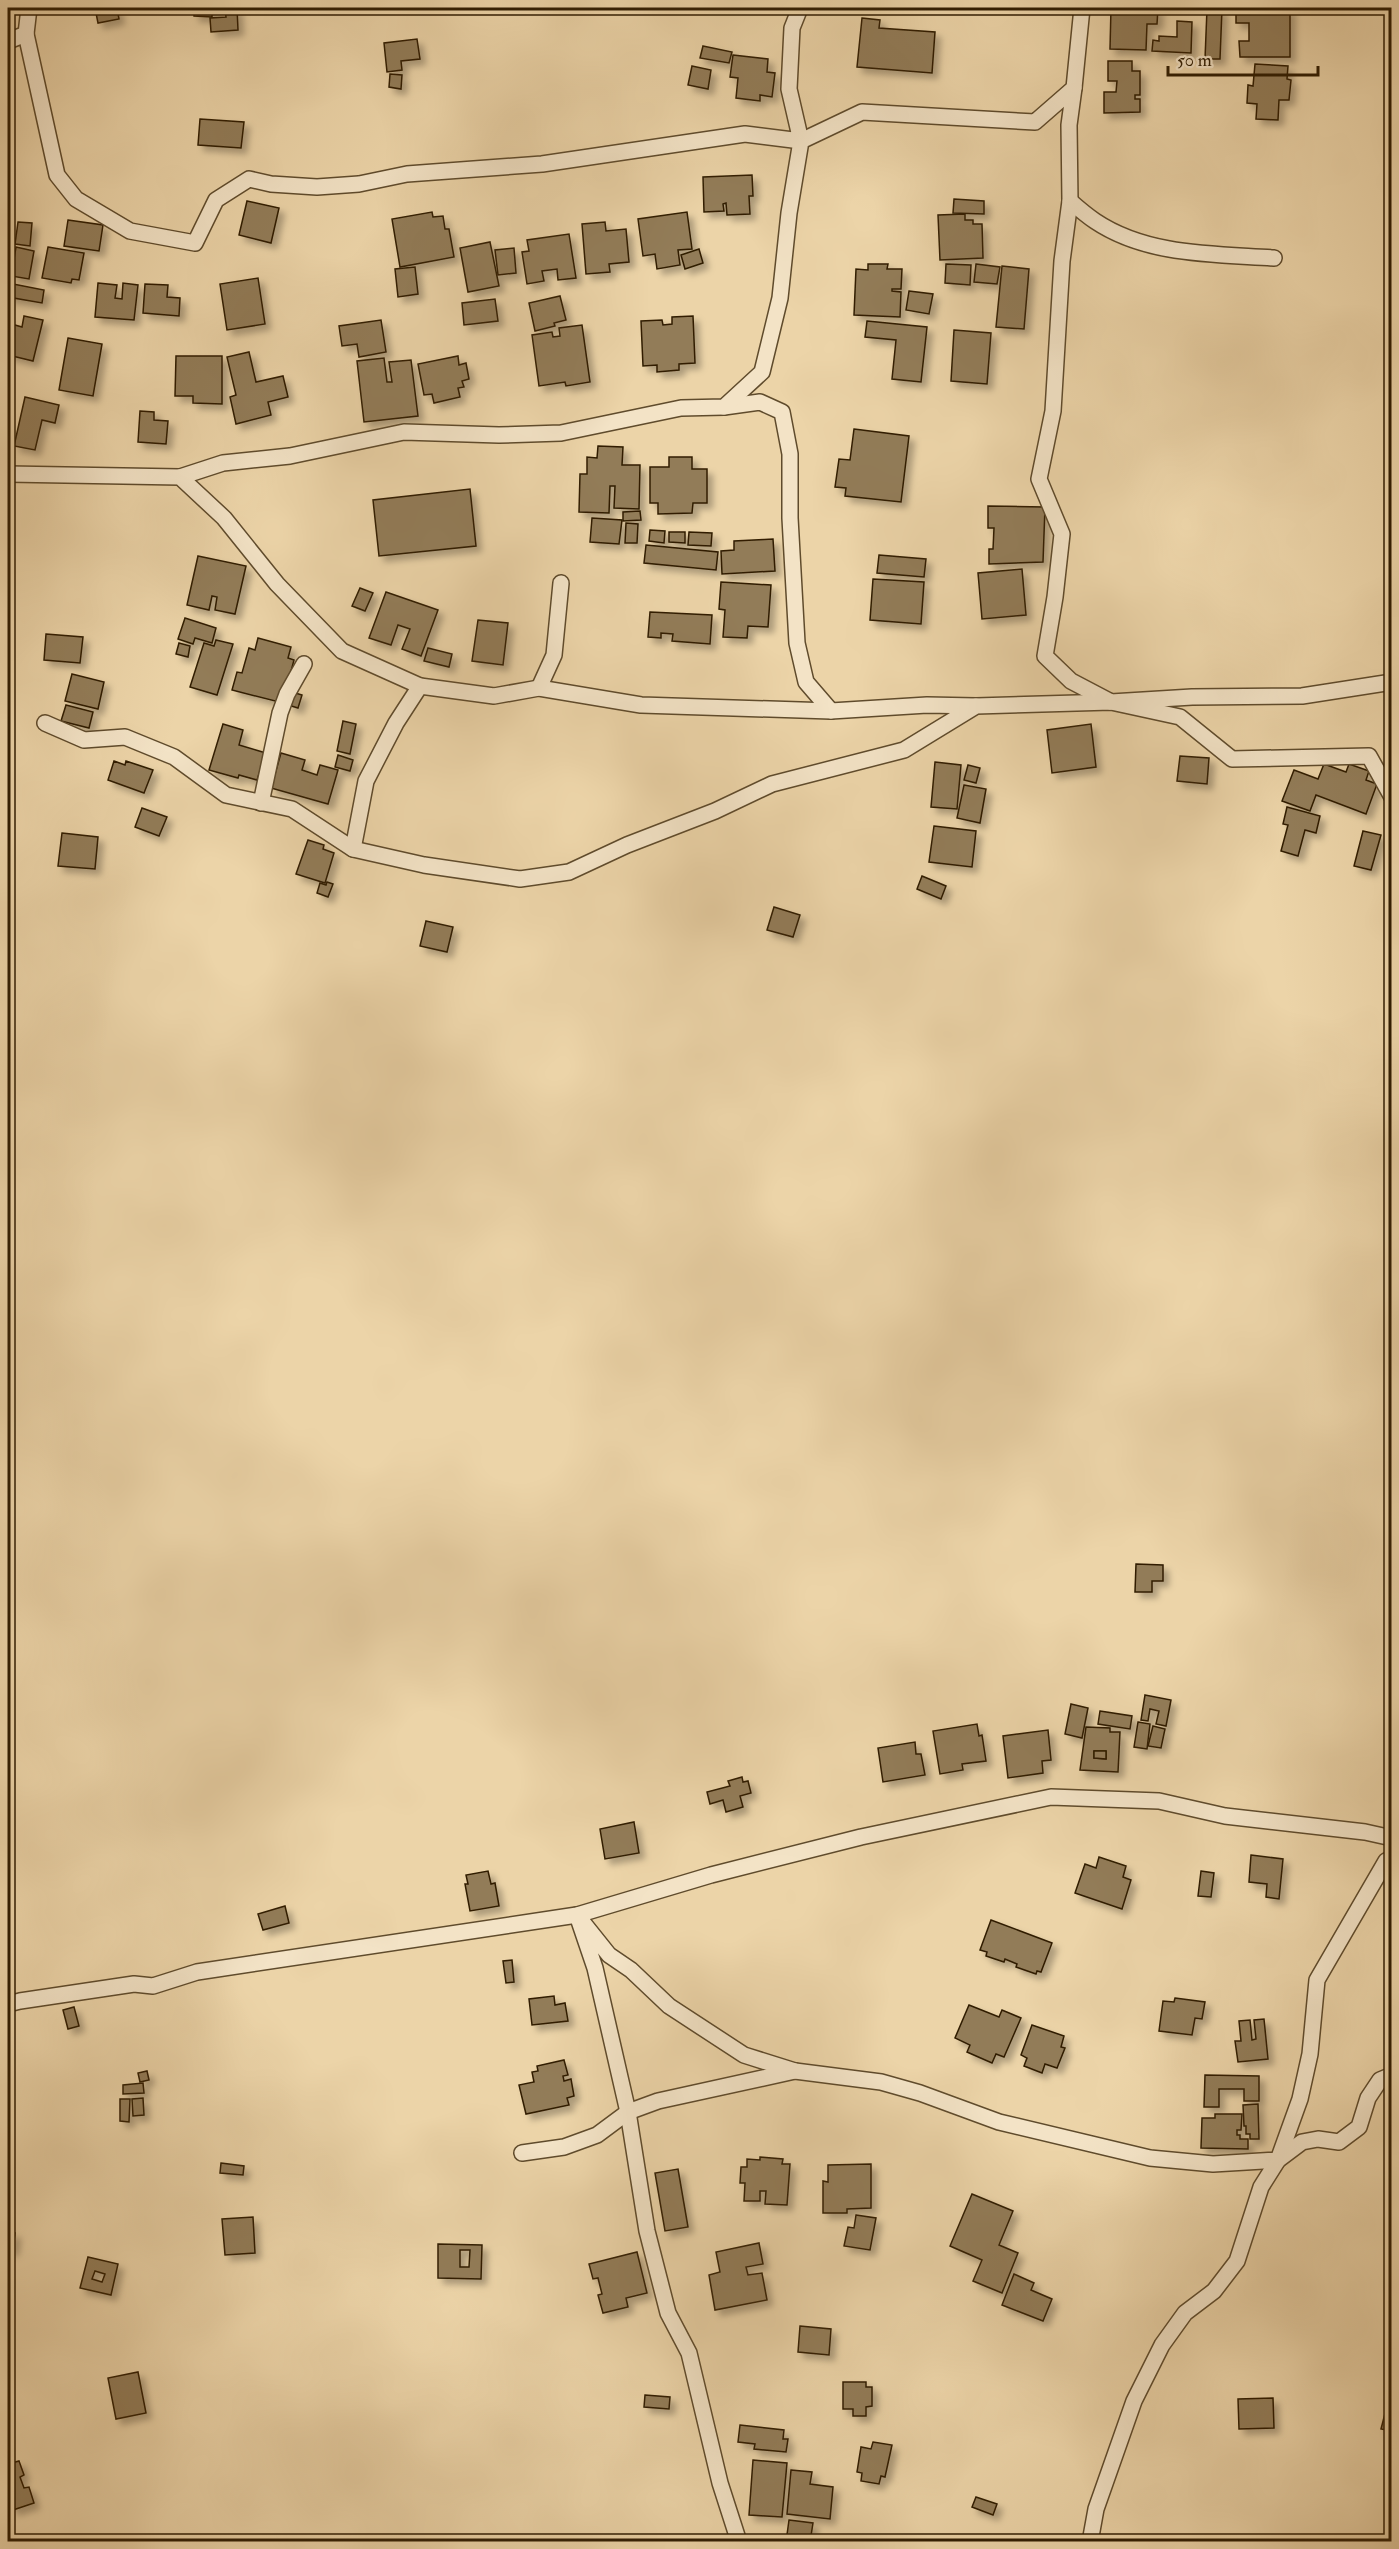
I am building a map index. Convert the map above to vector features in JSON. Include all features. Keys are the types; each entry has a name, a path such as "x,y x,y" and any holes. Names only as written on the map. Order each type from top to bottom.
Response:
{"street":[{"path":"29,8 26,34 57,175 76,199 130,231 195,243 216,201 249,179 271,184 317,187 359,183 407,174 542,164 745,134 801,141 862,112 1035,122 1074,88"},
{"path":"724,407 762,372 780,298 789,213 801,141 789,89 792,28 800,8"},
{"path":"1082,8 1069,125 1070,201 1062,261 1053,411 1039,479 1062,534 1045,656 1071,681 1111,702 1180,717 1232,759 1369,756 1392,797"},
{"path":"8,41 26,34"},
{"path":"1070,201 1097,222 1139,242 1185,252 1274,258"},
{"path":"8,474 180,477 223,463 290,456 404,432 499,435 561,433 681,408 724,407 760,402 782,412 790,454 790,518 797,643 806,682 831,711"},
{"path":"180,477 224,518 277,584 342,651 420,686 494,696 539,688 641,705 831,711 927,705 976,706 1192,697 1302,696 1392,682"},
{"path":"539,688 554,655 561,583"},
{"path":"261,802 280,713 287,694 304,664"},
{"path":"353,849 366,781 396,723 420,686"},
{"path":"45,723 84,740 125,737 174,757 226,795 292,809 353,849 424,865 520,879 569,872 627,845 715,811 772,784 904,750 976,706"},
{"path":"8,2004 134,1984 153,1986 197,1972 577,1915 711,1875 861,1837 1052,1797 1159,1801 1225,1816 1365,1832 1392,1838"},
{"path":"1090,2541 1096,2509 1134,2401 1162,2345 1185,2313 1214,2291 1237,2261 1261,2187 1278,2160 1300,2099 1310,2054 1317,1980 1390,1860"},
{"path":"577,1915 609,1956 631,1970 669,2006 744,2055 795,2071 881,2082 920,2093 999,2122 1149,2158 1213,2164 1278,2160 1302,2142 1318,2139 1339,2142 1359,2127 1368,2098 1380,2080 1392,2075"},
{"path":"577,1915 595,1968 628,2112 647,2231 668,2313 689,2353 720,2483 739,2541"},
{"path":"522,2152 564,2147 597,2135 628,2112 658,2101 795,2071"}],"building":[{"path":"95,8 117,8 119,19 98,23"},
{"path":"194,8 212,8 212,17 194,16"},
{"path":"237,8 238,30 211,32 210,18 226,17 225,9"},
{"path":"1111,8 1158,8 1157,24 1147,24 1146,50 1110,49"},
{"path":"1290,8 1290,57 1240,57 1239,41 1249,41 1249,23 1236,23 1236,9"},
{"path":"1207,9 1222,9 1220,59 1205,59"},
{"path":"862,18 880,20 879,28 935,32 932,73 857,67"},
{"path":"1177,21 1192,22 1191,53 1152,51 1153,40 1159,41 1159,36 1177,37"},
{"path":"417,39 420,59 401,61 402,70 387,72 384,43"},
{"path":"703,46 732,52 729,63 700,58"},
{"path":"733,55 768,59 767,72 775,73 772,97 760,95 760,101 736,98 738,78 730,77"},
{"path":"1108,61 1132,61 1132,71 1140,71 1140,95 1135,95 1135,99 1140,99 1140,112 1104,113 1104,92 1116,92 1117,81 1108,81"},
{"path":"1255,64 1288,66 1287,79 1291,80 1289,100 1279,100 1278,120 1256,119 1257,104 1247,103 1248,85 1253,86"},
{"path":"692,66 711,70 708,89 688,85"},
{"path":"390,74 402,75 401,89 389,87"},
{"path":"200,119 244,122 241,148 198,145"},
{"path":"752,175 753,196 749,196 750,214 727,215 726,203 723,204 724,211 704,212 703,177"},
{"path":"954,199 984,201 984,214 953,213"},
{"path":"247,201 279,208 271,243 239,235"},
{"path":"432,212 433,217 443,216 445,229 449,229 454,257 400,267 392,219"},
{"path":"687,212 692,249 678,250 680,265 657,269 655,254 643,256 638,219"},
{"path":"965,214 965,220 973,220 973,224 982,224 983,258 940,260 938,215"},
{"path":"68,220 103,225 99,251 64,246"},
{"path":"18,222 32,223 30,246 15,244"},
{"path":"605,222 606,231 626,229 629,262 609,264 610,272 586,274 582,224"},
{"path":"569,234 576,278 558,280 557,269 542,271 544,281 527,284 522,252 529,251 527,240"},
{"path":"490,242 499,286 468,292 460,248"},
{"path":"16,247 34,251 29,279 11,276"},
{"path":"48,247 84,253 79,280 72,279 71,283 42,278"},
{"path":"514,248 516,273 498,275 495,250"},
{"path":"699,249 703,263 685,269 681,255"},
{"path":"868,264 888,264 887,269 902,269 901,289 892,289 892,291 901,292 900,317 854,315 856,269 868,270"},
{"path":"946,264 971,265 970,285 945,283"},
{"path":"976,264 1000,267 997,284 974,282"},
{"path":"1002,266 1029,269 1024,329 996,327"},
{"path":"415,267 418,294 398,297 395,269"},
{"path":"258,278 265,324 227,330 220,284"},
{"path":"8,283 44,290 42,303 8,297"},
{"path":"98,283 117,285 115,298 122,299 123,283 138,285 134,320 95,317"},
{"path":"145,284 168,285 167,297 180,298 179,316 143,313"},
{"path":"909,291 933,294 929,314 906,310"},
{"path":"560,296 566,320 554,323 555,326 535,331 529,303"},
{"path":"495,299 498,321 464,325 462,303"},
{"path":"24,316 43,320 33,361 8,355 8,323 22,327"},
{"path":"693,316 695,363 679,364 679,370 657,372 657,365 643,366 641,321 662,320 663,325 672,324 672,317"},
{"path":"381,320 386,352 359,357 357,344 342,346 339,326"},
{"path":"867,321 927,327 921,382 892,379 896,340 865,337"},
{"path":"582,325 590,382 566,386 565,382 539,386 532,335 552,332 553,337 560,336 559,328"},
{"path":"954,330 991,333 987,384 951,381"},
{"path":"68,338 102,344 93,396 59,390"},
{"path":"249,352 256,382 283,376 288,397 268,402 271,415 236,424 230,397 236,395 227,357"},
{"path":"176,356 222,356 222,404 193,403 193,396 175,396"},
{"path":"458,356 459,365 466,363 469,379 462,381 464,387 458,388 460,397 434,403 432,394 424,395 418,364"},
{"path":"384,358 387,382 392,382 389,362 411,360 418,416 364,422 357,361"},
{"path":"25,397 59,405 55,423 42,420 35,450 14,446"},
{"path":"140,411 154,412 154,420 168,421 166,444 138,442"},
{"path":"854,429 909,436 901,502 845,496 846,488 835,487 839,459 850,460"},
{"path":"598,446 623,447 622,465 640,465 639,509 614,508 615,486 610,486 609,513 579,512 580,474 587,474 587,457 597,458"},
{"path":"669,457 692,457 692,469 707,469 707,503 693,503 692,513 658,514 658,503 650,503 650,467 669,467"},
{"path":"470,489 476,546 379,556 373,500"},
{"path":"988,506 1045,507 1043,562 989,564 989,549 993,549 994,528 988,528"},
{"path":"640,511 641,520 623,521 623,512"},
{"path":"592,518 622,520 619,544 590,542"},
{"path":"626,523 638,524 637,543 625,543"},
{"path":"650,530 665,531 664,543 649,541"},
{"path":"669,532 685,532 685,543 669,542"},
{"path":"689,532 712,533 711,546 688,545"},
{"path":"773,539 775,571 722,574 721,551 734,550 734,541"},
{"path":"646,545 718,552 716,570 644,563"},
{"path":"879,555 926,559 924,577 877,573"},
{"path":"198,556 246,566 235,614 215,610 217,597 212,596 209,610 187,605"},
{"path":"1022,569 1026,615 982,619 978,573"},
{"path":"873,579 924,582 921,624 870,620"},
{"path":"721,582 771,585 768,627 748,626 747,638 723,637 725,610 719,609"},
{"path":"360,588 373,593 365,611 352,606"},
{"path":"386,592 438,610 421,656 402,649 410,629 398,625 391,645 369,638"},
{"path":"650,612 712,615 710,644 672,641 673,634 661,633 661,638 648,637"},
{"path":"185,618 216,628 212,643 195,638 193,644 178,639"},
{"path":"478,620 508,623 503,665 472,661"},
{"path":"46,634 83,637 80,663 44,660"},
{"path":"258,638 291,647 288,658 294,660 286,690 279,702 232,690 237,672 242,673 249,648 255,650"},
{"path":"216,640 233,644 217,695 190,687 204,643 214,646"},
{"path":"179,643 190,646 188,657 176,654"},
{"path":"428,648 452,654 449,667 424,661"},
{"path":"72,674 104,682 98,709 65,701"},
{"path":"292,692 302,695 298,708 288,705"},
{"path":"66,705 93,712 89,728 61,721"},
{"path":"343,721 356,724 350,754 337,751"},
{"path":"223,724 243,730 239,745 266,753 257,780 239,775 238,778 209,770"},
{"path":"1091,724 1096,767 1052,773 1047,730"},
{"path":"281,753 305,760 302,770 317,775 320,765 338,770 328,804 271,788"},
{"path":"338,755 353,760 350,771 335,767"},
{"path":"1180,756 1209,758 1207,784 1177,781"},
{"path":"114,761 125,765 126,761 153,770 144,793 108,780"},
{"path":"935,762 961,765 957,809 931,807"},
{"path":"1324,764 1346,772 1349,764 1369,771 1366,780 1377,784 1366,814 1316,795 1310,811 1282,801 1294,770 1318,779"},
{"path":"968,765 980,768 976,783 964,780"},
{"path":"964,785 986,789 980,823 957,818"},
{"path":"1287,807 1320,816 1316,833 1305,830 1298,856 1281,851 1288,825 1283,824"},
{"path":"142,808 167,817 159,836 135,827"},
{"path":"934,826 976,831 972,867 929,862"},
{"path":"1363,831 1381,835 1371,870 1354,866"},
{"path":"62,833 98,837 95,869 58,866"},
{"path":"308,840 324,845 323,849 334,853 325,883 296,874"},
{"path":"922,876 946,886 941,899 917,889"},
{"path":"327,882 333,884 328,897 317,893 320,883 326,885"},
{"path":"774,907 800,915 793,937 767,930"},
{"path":"426,921 453,927 447,952 420,946"},
{"path":"1136,1564 1163,1565 1163,1581 1152,1581 1152,1592 1135,1592"},
{"path":"1145,1695 1171,1700 1166,1726 1156,1724 1159,1711 1150,1709 1148,1721 1141,1720"},
{"path":"1071,1704 1088,1708 1082,1738 1065,1734"},
{"path":"1100,1711 1132,1716 1130,1729 1098,1724"},
{"path":"1138,1722 1150,1724 1147,1749 1134,1747"},
{"path":"977,1724 979,1736 982,1735 986,1761 962,1764 963,1770 940,1774 933,1731"},
{"path":"1153,1726 1165,1729 1161,1748 1148,1746"},
{"path":"1086,1727 1110,1728 1110,1732 1120,1732 1118,1772 1080,1770","holes":["1094,1751 1106,1751 1106,1759 1094,1758"]},
{"path":"1389,1727 1392,1727 1392,1754 1385,1753"},
{"path":"1048,1730 1051,1760 1042,1761 1043,1773 1008,1778 1003,1736"},
{"path":"915,1742 916,1754 921,1754 925,1775 883,1782 878,1748"},
{"path":"1094,1751 1106,1751 1106,1759 1094,1758"},
{"path":"742,1777 743,1782 748,1781 751,1793 740,1796 743,1807 726,1812 723,1800 710,1804 707,1792 730,1786 728,1781"},
{"path":"634,1822 639,1853 605,1859 600,1829"},
{"path":"1251,1855 1283,1859 1279,1899 1266,1897 1267,1884 1249,1882"},
{"path":"1099,1857 1126,1866 1123,1877 1131,1880 1122,1909 1075,1893 1085,1864 1096,1868"},
{"path":"488,1871 491,1884 495,1883 499,1906 470,1911 465,1884 468,1884 466,1875"},
{"path":"1201,1871 1214,1873 1211,1897 1198,1896"},
{"path":"285,1906 289,1923 263,1930 258,1914"},
{"path":"991,1920 1052,1943 1041,1972 1037,1971 1036,1974 1016,1967 1017,1964 1005,1959 1004,1962 986,1956 987,1952 980,1950"},
{"path":"512,1960 514,1982 506,1983 503,1961"},
{"path":"554,1996 555,2005 565,2003 568,2021 532,2025 529,1999"},
{"path":"1175,1998 1205,2002 1202,2019 1195,2018 1192,2035 1159,2031 1163,2001 1174,2002"},
{"path":"969,2005 999,2017 1002,2010 1021,2018 1004,2057 996,2054 992,2063 967,2052 970,2045 955,2038"},
{"path":"74,2007 79,2026 68,2029 63,2010"},
{"path":"1264,2019 1268,2059 1238,2062 1235,2041 1241,2041 1239,2021 1250,2020 1252,2040 1256,2039 1254,2020"},
{"path":"1032,2025 1064,2036 1061,2047 1065,2048 1057,2068 1045,2064 1042,2073 1024,2066 1027,2058 1021,2055"},
{"path":"564,2060 568,2075 563,2076 564,2081 571,2079 574,2096 567,2098 569,2105 526,2114 519,2085 534,2082 532,2072 538,2071 537,2066"},
{"path":"147,2071 149,2080 140,2082 138,2073"},
{"path":"1205,2075 1259,2076 1259,2101 1244,2101 1244,2089 1219,2089 1219,2107 1204,2107"},
{"path":"143,2083 144,2093 123,2094 123,2085"},
{"path":"143,2098 144,2115 133,2116 132,2099"},
{"path":"120,2099 130,2099 129,2122 120,2121"},
{"path":"1258,2104 1259,2139 1250,2139 1250,2134 1246,2134 1246,2126 1244,2126 1243,2105"},
{"path":"1215,2114 1242,2114 1241,2130 1237,2130 1237,2135 1240,2135 1240,2139 1248,2139 1248,2149 1201,2148 1202,2118 1215,2118"},
{"path":"760,2157 783,2159 782,2164 790,2164 787,2205 765,2204 766,2191 760,2191 760,2201 744,2201 745,2183 740,2183 741,2167 747,2167 747,2159 760,2160"},
{"path":"221,2163 244,2166 243,2175 220,2173"},
{"path":"871,2164 871,2208 847,2209 847,2213 823,2213 823,2181 828,2182 828,2165"},
{"path":"678,2169 688,2227 665,2231 655,2173"},
{"path":"972,2194 1013,2211 999,2245 1018,2253 1002,2293 973,2281 982,2260 950,2246"},
{"path":"856,2215 876,2218 870,2250 844,2246 848,2227 854,2228"},
{"path":"253,2217 255,2253 225,2255 222,2219"},
{"path":"8,2233 15,2233 13,2250 8,2250"},
{"path":"759,2243 763,2264 746,2267 748,2275 762,2273 767,2300 715,2310 709,2275 720,2272 716,2252"},
{"path":"438,2244 482,2245 481,2279 438,2278","holes":["460,2250 470,2250 469,2267 460,2267"]},
{"path":"637,2252 647,2293 626,2298 628,2307 603,2313 598,2295 602,2294 598,2278 593,2279 589,2264"},
{"path":"88,2257 118,2264 111,2295 80,2288","holes":["95,2271 105,2274 102,2282 92,2279"]},
{"path":"1014,2274 1034,2283 1031,2290 1052,2299 1043,2321 1002,2305"},
{"path":"800,2326 831,2329 829,2355 798,2352"},
{"path":"138,2372 146,2413 116,2419 108,2378"},
{"path":"843,2382 866,2382 866,2387 872,2387 872,2406 866,2407 866,2416 853,2416 853,2409 843,2409"},
{"path":"1390,2394 1392,2395 1392,2431 1381,2429"},
{"path":"645,2395 670,2397 669,2409 644,2407"},
{"path":"1273,2398 1274,2428 1239,2429 1238,2399"},
{"path":"740,2425 784,2430 783,2439 788,2439 786,2452 754,2449 755,2444 738,2442"},
{"path":"873,2442 892,2445 885,2477 881,2476 879,2484 861,2481 862,2473 857,2472 861,2447 871,2449"},
{"path":"753,2460 787,2463 782,2517 749,2515"},
{"path":"19,2461 24,2475 20,2477 24,2488 29,2487 34,2503 13,2510 11,2503 8,2504 8,2464"},
{"path":"791,2470 812,2472 810,2484 833,2487 830,2519 787,2514"},
{"path":"976,2497 997,2504 993,2515 972,2507"},
{"path":"789,2520 813,2523 810,2542 786,2542"}]}
